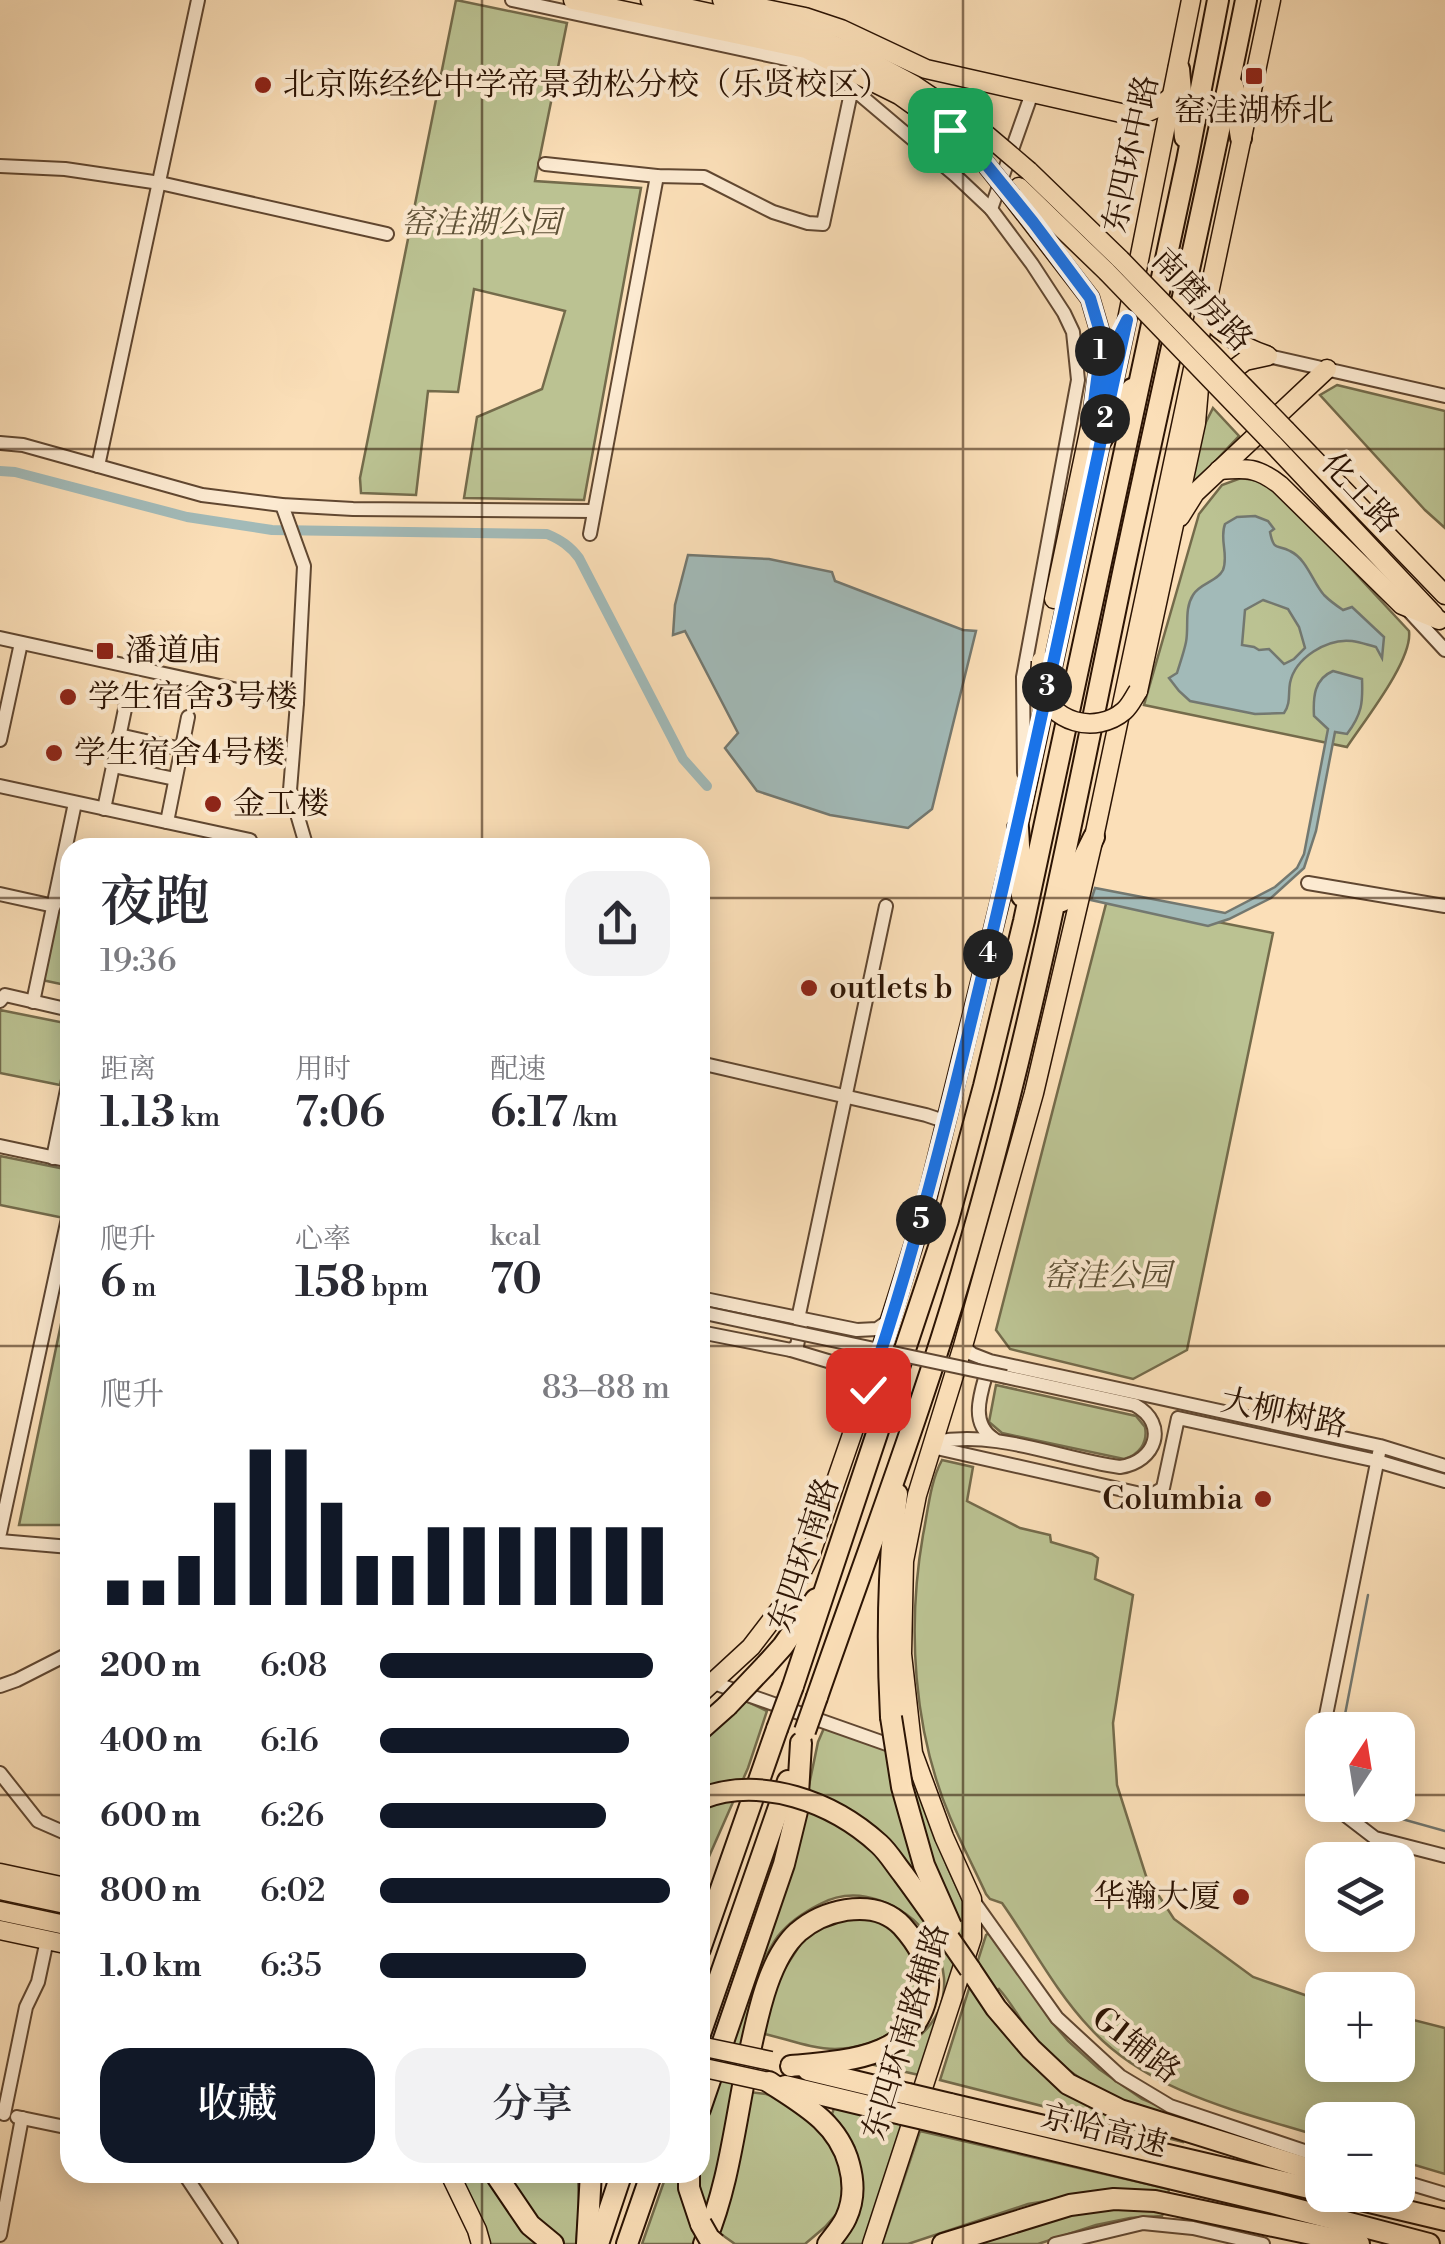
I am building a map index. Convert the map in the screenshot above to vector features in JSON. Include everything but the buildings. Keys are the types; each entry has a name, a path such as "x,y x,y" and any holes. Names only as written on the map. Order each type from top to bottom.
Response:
{"highway":[{"name":"东四环中路","path":"1149,338 1218,0"},
{"path":"1241,138 1231,73 1246,0"},
{"path":"1179,70 1187,161"},
{"name":"东四环南路","path":"803,1737 938,1350 975,1228 1050,925 1231,73"},
{"name":"东四环南路","path":"710,1921 793,1686 948,1220 1024,921 1149,338"},
{"path":"1100,442 1141,374"},
{"path":"1018,828 1024,921"},
{"path":"1050,925 1094,837"},
{"path":"903,1451 889,1592 891,1717 902,1787 924,1865 970,1969"},
{"path":"710,1721 783,1646 826,1586"},
{"path":"710,2005 803,1737"},
{"path":"710,2079 784,1864 798,1812 803,1737"},
{"path":"710,1797 747,1789 786,1794 833,1810 881,1845 996,2008 1068,2084 1120,2110 1305,2168"},
{"path":"703,2234 725,2176 761,1999 778,1960 797,1932 828,1913 866,1907 896,1920 920,1946 928,1979 925,2008 904,2038 866,2058 774,2073"},
{"path":"774,2073 832,2128 846,2151 854,2183 846,2218 828,2244"},
{"name":"京哈高速","path":"774,2073 947,2114 1305,2188"},
{"name":"京哈高速","path":"947,2114 1429,2244"},
{"path":"501,2183 530,2224 553,2244"},
{"path":"587,2244 591,2183"},
{"path":"598,2244 618,2183"},
{"path":"628,2244 648,2183"},
{"path":"690,2183 703,2234 716,2244"},
{"path":"943,2244 1070,2205 1114,2199 1156,2201 1359,2244"},
{"path":"1415,2199 1445,2208"},
{"path":"1411,2212 1445,2220"}],"main road":[{"path":"573,0 806,49 898,95 950,130"},
{"path":"650,0 810,35 914,85 977,139 1020,185 1090,298 1100,332 1092,418"},
{"path":"722,0 841,29 926,69 1130,115 1158,109 1174,94"},
{"name":"东四环中路","path":"1127,320 1191,0"},
{"path":"1127,320 1110,354 1092,418 1041,661 1040,685 1050,706 1068,720 1086,725 1108,721 1126,709 1138,691 1196,422 1204,316 1271,0"},
{"path":"635,14 700,41"},
{"path":"841,29 866,60"},
{"path":"845,83 977,139 1020,185"},
{"name":"南磨房路","path":"1020,185 1113,265 1280,437"},
{"path":"1204,316 1223,334 1268,356"},
{"name":"东四环南路辅路","path":"872,2244 972,1938 972,1899 913,1753 902,1654 904,1562 917,1495 1034,1093 1094,837 1204,316"},
{"path":"710,1685 751,1647 787,1600 810,1556 923,1215 1018,828 1127,320"},
{"path":"1196,422 1224,376 1245,360 1268,356"},
{"path":"1174,526 1196,492 1326,369"},
{"name":"化工路","path":"1280,437 1443,590"},
{"name":"化工路","path":"1280,437 1442,623"},
{"path":"1219,470 1247,468 1264,472 1402,605 1442,623"},
{"path":"0,1872 60,1886"},
{"path":"0,1890 60,1902"},
{"path":"0,1911 60,1924"},
{"path":"0,1930 60,1943"},
{"path":"710,2050 774,2073"},
{"path":"710,2068 774,2073"},
{"path":"454,2183 481,2244"}],"street":[{"path":"98,466 198,0"},
{"path":"512,0 819,66 845,83 991,209 1064,313 1073,332 1078,380 1023,677 1025,790"},
{"path":"545,164 704,177 773,212 823,224 845,83"},
{"path":"991,209 1032,93"},
{"path":"0,166 64,169 160,184 387,234"},
{"path":"590,534 657,176"},
{"path":"1268,356 1445,396"},
{"path":"0,443 23,445 202,495 284,511 593,510"},
{"path":"284,511 304,566 290,790 305,838"},
{"path":"1402,605 1445,650"},
{"path":"0,638 297,703"},
{"path":"0,740 21,642"},
{"path":"104,809 129,690"},
{"path":"167,822 188,717"},
{"path":"119,735 181,749"},
{"path":"113,766 176,779"},
{"path":"0,786 241,838"},
{"path":"70,838 75,802"},
{"path":"1308,883 1445,906"},
{"path":"34,1002 60,890"},
{"path":"0,894 54,906"},
{"path":"791,1350 797,1346 801,1324 798,1319 886,906"},
{"path":"0,1001 5,995 60,1008"},
{"path":"710,1065 946,1122"},
{"path":"53,1158 60,1123"},
{"path":"0,1146 60,1159"},
{"path":"0,1533 60,1255"},
{"path":"710,1300 857,1330 877,1329 890,1320"},
{"path":"710,1314 1135,1405 1144,1410 1154,1425 1150,1450 1137,1464 1128,1466 1112,1466 994,1439 954,1438 933,1444"},
{"path":"710,1334 791,1350 848,1367 861,1377 868,1390"},
{"name":"大柳树路","path":"963,1346 990,1362 1445,1481"},
{"path":"990,1362 979,1417 985,1434 994,1439"},
{"name":"大柳树路","path":"933,1444 1150,1496 1164,1488 1179,1411"},
{"name":"大柳树路","path":"1179,1411 1380,1446 1445,1466"},
{"path":"1327,1712 1380,1446"},
{"path":"0,1541 60,1546"},
{"path":"0,1686 60,1658"},
{"path":"710,1689 913,1753"},
{"path":"0,1773 38,1821 60,1831"},
{"path":"1354,1822 1375,1838 1445,1856"},
{"name":"G1辅路","path":"972,1899 1058,2018 1120,2076 1170,2106 1305,2151"},
{"path":"47,1940 38,1982 26,2007 2,2114 60,2126"},
{"path":"0,2235 22,2118"},
{"path":"190,2183 230,2244"},
{"path":"1415,2185 1445,2194"},
{"path":"1055,2244 1143,2223 1192,2228 1264,2244"}],"green space":[{"name":"窑洼湖公园","path":"456,0 567,23 535,181 641,188 584,500 464,498 477,417 542,389 565,311 474,289 458,392 428,391 416,495 361,493 360,478"},
{"path":"1337,385 1445,411 1445,528 1320,395"},
{"path":"1213,408 1239,436 1186,492 1205,424"},
{"path":"1241,478 1279,491 1409,631 1396,674 1347,747 1144,705 1199,514 1222,485"},
{"name":"窑洼公园","path":"1107,900 1273,933 1187,1350 1133,1379 1010,1349 996,1330"},
{"path":"59,906 60,906 60,984 42,980"},
{"path":"0,1010 60,1022 60,1085 0,1073"},
{"path":"0,1156 60,1168 60,1217 0,1205"},
{"path":"60,1329 60,1525 19,1525"},
{"path":"996,1385 1136,1416 1145,1427 1144,1443 1124,1459 1002,1433 989,1422"},
{"path":"942,1460 973,1467 967,1501 1020,1528 1050,1535 1051,1542 1092,1554 1098,1558 1095,1579 1133,1595 1113,1723 1117,1785 1146,1876 1174,1919 1253,1977 1305,1995 1305,2082 1415,2082 1415,2020 1445,2028 1445,2174 1415,2165 1415,2102 1305,2102 1305,2132 1198,2098 1140,2069 1077,2014 1002,1903 986,1894 938,1784 921,1714 915,1606 935,1478"},
{"path":"742,1699 767,1711 748,1768 710,1854 710,1729"},
{"path":"824,1728 910,1760 947,1866 968,1912 969,1928 919,2075 861,2062 907,2045 920,2036 938,2011 943,1995 943,1969 932,1942 920,1926 885,1903 853,1895 820,1904 782,1931 756,1982 725,2150 707,2216 697,2183 710,2183 710,2092 802,1819"},
{"path":"875,1917 904,1938 918,1959 916,1999 901,2024 878,2040 850,2048 809,2046 765,2034 776,1982 805,1937 826,1920"},
{"path":"992,1931 1068,2041 1142,2099 1188,2118 1186,2125 1122,2101 1083,2080 1047,2052 999,1989 986,1998 1044,2067 1185,2138 1183,2142 940,2080 986,1935"},
{"path":"749,2092 785,2101 830,2134 846,2187 839,2211 805,2244 735,2244 718,2232"},
{"path":"834,2108 904,2125 865,2244 841,2244 861,2173 854,2146 832,2114"},
{"path":"920,2131 1169,2189 1168,2194 1113,2190 1028,2204 908,2244 882,2244"},
{"path":"463,2183 578,2183 576,2244 490,2244"},
{"path":"663,2183 683,2183 700,2234 696,2244 642,2244"},
{"path":"1129,2206 1165,2209 1162,2216 1096,2225 1038,2244 965,2244 1083,2211"}],"water":[{"path":"1255,516 1268,521 1274,529 1270,532 1275,545 1301,560 1324,595 1343,610 1352,607 1384,637 1382,658 1376,647 1352,641 1332,643 1314,651 1293,674 1284,713 1255,714 1190,701 1179,691 1169,678 1177,673 1184,650 1190,600 1223,570 1223,530 1225,524 1237,517","holes":["1263,600 1288,609 1305,648 1294,659 1284,664 1269,649 1242,645 1245,610"]},
{"path":"688,555 769,559 832,572 835,581 963,630 976,631 932,809 908,828 830,815 757,791 725,748 738,733 685,631 673,635 675,605"},
{"path":"1333,671 1362,679 1362,702 1347,734 1335,732 1316,831 1304,868 1271,898 1208,926 1091,900 1095,888 1225,913 1275,887 1297,868 1304,854 1328,729 1314,716 1315,696 1318,684"}],"waterway":[{"path":"0,471 187,517 272,530 547,534 579,558 683,759 707,786"},
{"path":"1345,1712 1368,1595"},
{"path":"1413,1822 1445,1831"}],"place":[{"name":"窑洼湖桥北","path":"1254,76"},
{"name":"北京陈经纶中学帝景劲松分校（乐贤校区）","path":"263,85"},
{"name":"潘道庙","path":"105,651"},
{"name":"学生宿舍3号楼","path":"68,697"},
{"name":"学生宿舍4号楼","path":"54,753"},
{"name":"金工楼","path":"213,804"},
{"name":"outlets b","path":"809,988"},
{"name":"Columbia","path":"1263,1499"},
{"name":"华瀚大厦","path":"1241,1897"}],"route":[{"path":"868,1390 923,1215 958,1079 1018,828 1127,320 1110,354 1092,418 1100,332 1090,298 972,147 950,130"}]}
